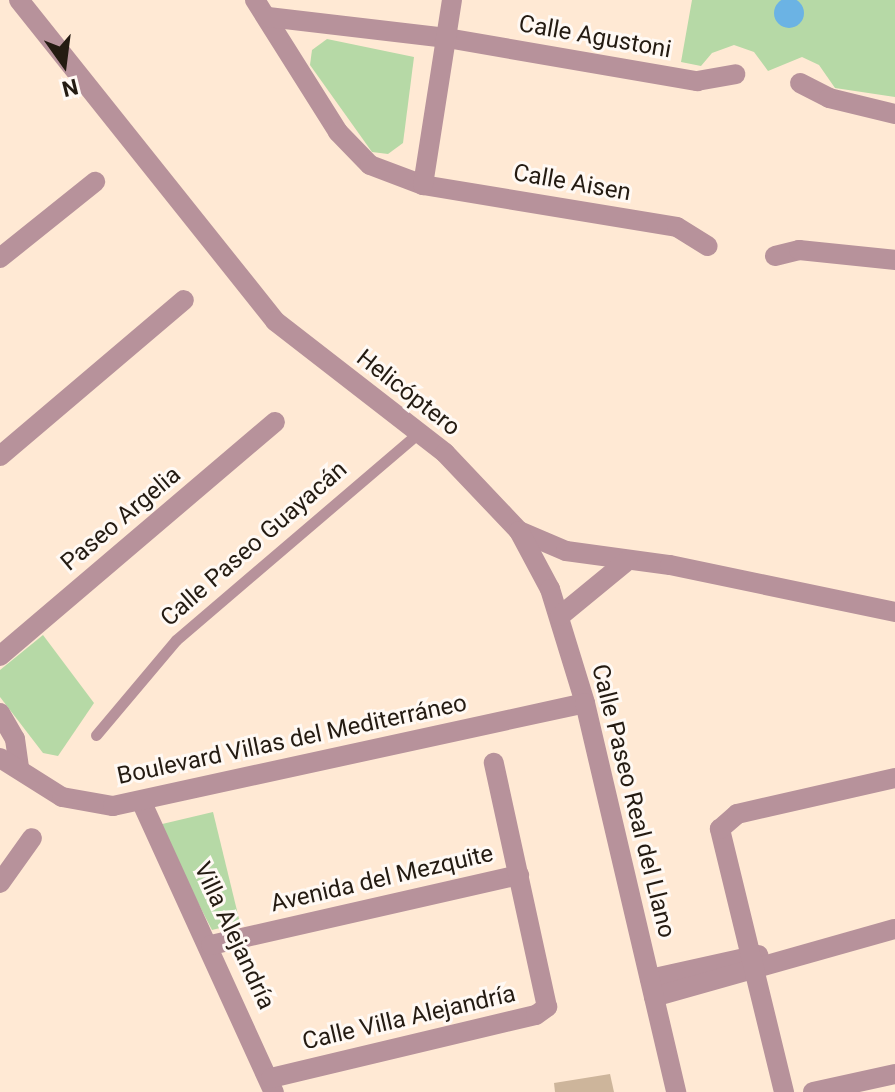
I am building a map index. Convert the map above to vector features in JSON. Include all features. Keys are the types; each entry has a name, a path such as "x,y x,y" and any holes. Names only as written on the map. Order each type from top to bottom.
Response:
{"street":[{"name":"Helicóptero","path":"19,0 275,321 418,433 519,531 566,551 895,612"},
{"name":"Calle Aisen","path":"255,0 356,153 393,177 423,185 677,227 708,246"},
{"path":"423,185 452,0"},
{"name":"Calle Agustoni","path":"268,17 447,38 697,81 735,74"},
{"path":"800,83 829,98 895,114"},
{"path":"0,258 95,182"},
{"path":"775,256 799,250 895,260"},
{"path":"0,456 184,300"},
{"name":"Paseo Argelia","path":"0,656 275,422"},
{"name":"Calle Paseo Real del Llano","path":"519,531 541,563 585,703 676,1092"},
{"path":"560,616 627,561"},
{"name":"Boulevard Villas del Mediterráneo","path":"0,713 15,739 10,762 62,797 113,806 142,803 585,703"},
{"name":"Calle Villa Alejandría","path":"272,1085 542,1012 546,993 494,763"},
{"path":"784,1092 721,845 726,820 895,778"},
{"name":"Villa Alejandría","path":"142,803 211,945 272,1085"},
{"path":"0,883 32,838"},
{"name":"Avenida del Mezquite","path":"211,945 519,875"},
{"path":"652,988 895,929"},
{"path":"813,1092 895,1074"}],"lane":[{"name":"Calle Paseo Guayacán","path":"96,735 176,640 273,551 418,433"}],"green space":[{"path":"692,0 895,0 895,97 835,88 819,65 802,57 768,71 754,52 734,45 712,53 701,66 681,62"},
{"path":"327,39 414,57 403,143 388,154 372,152 310,65 312,50"},
{"path":"43,635 94,703 58,756 43,753 0,697 0,670"},
{"path":"213,812 240,923 212,930 158,825"}],"water":[{"path":"789,-2 795,-1 803,7 803,19 795,27 789,28 783,27 775,19 774,13 775,7 783,-1"}],"building":[{"path":"610,1074 614,1092 555,1092 554,1083"}]}
